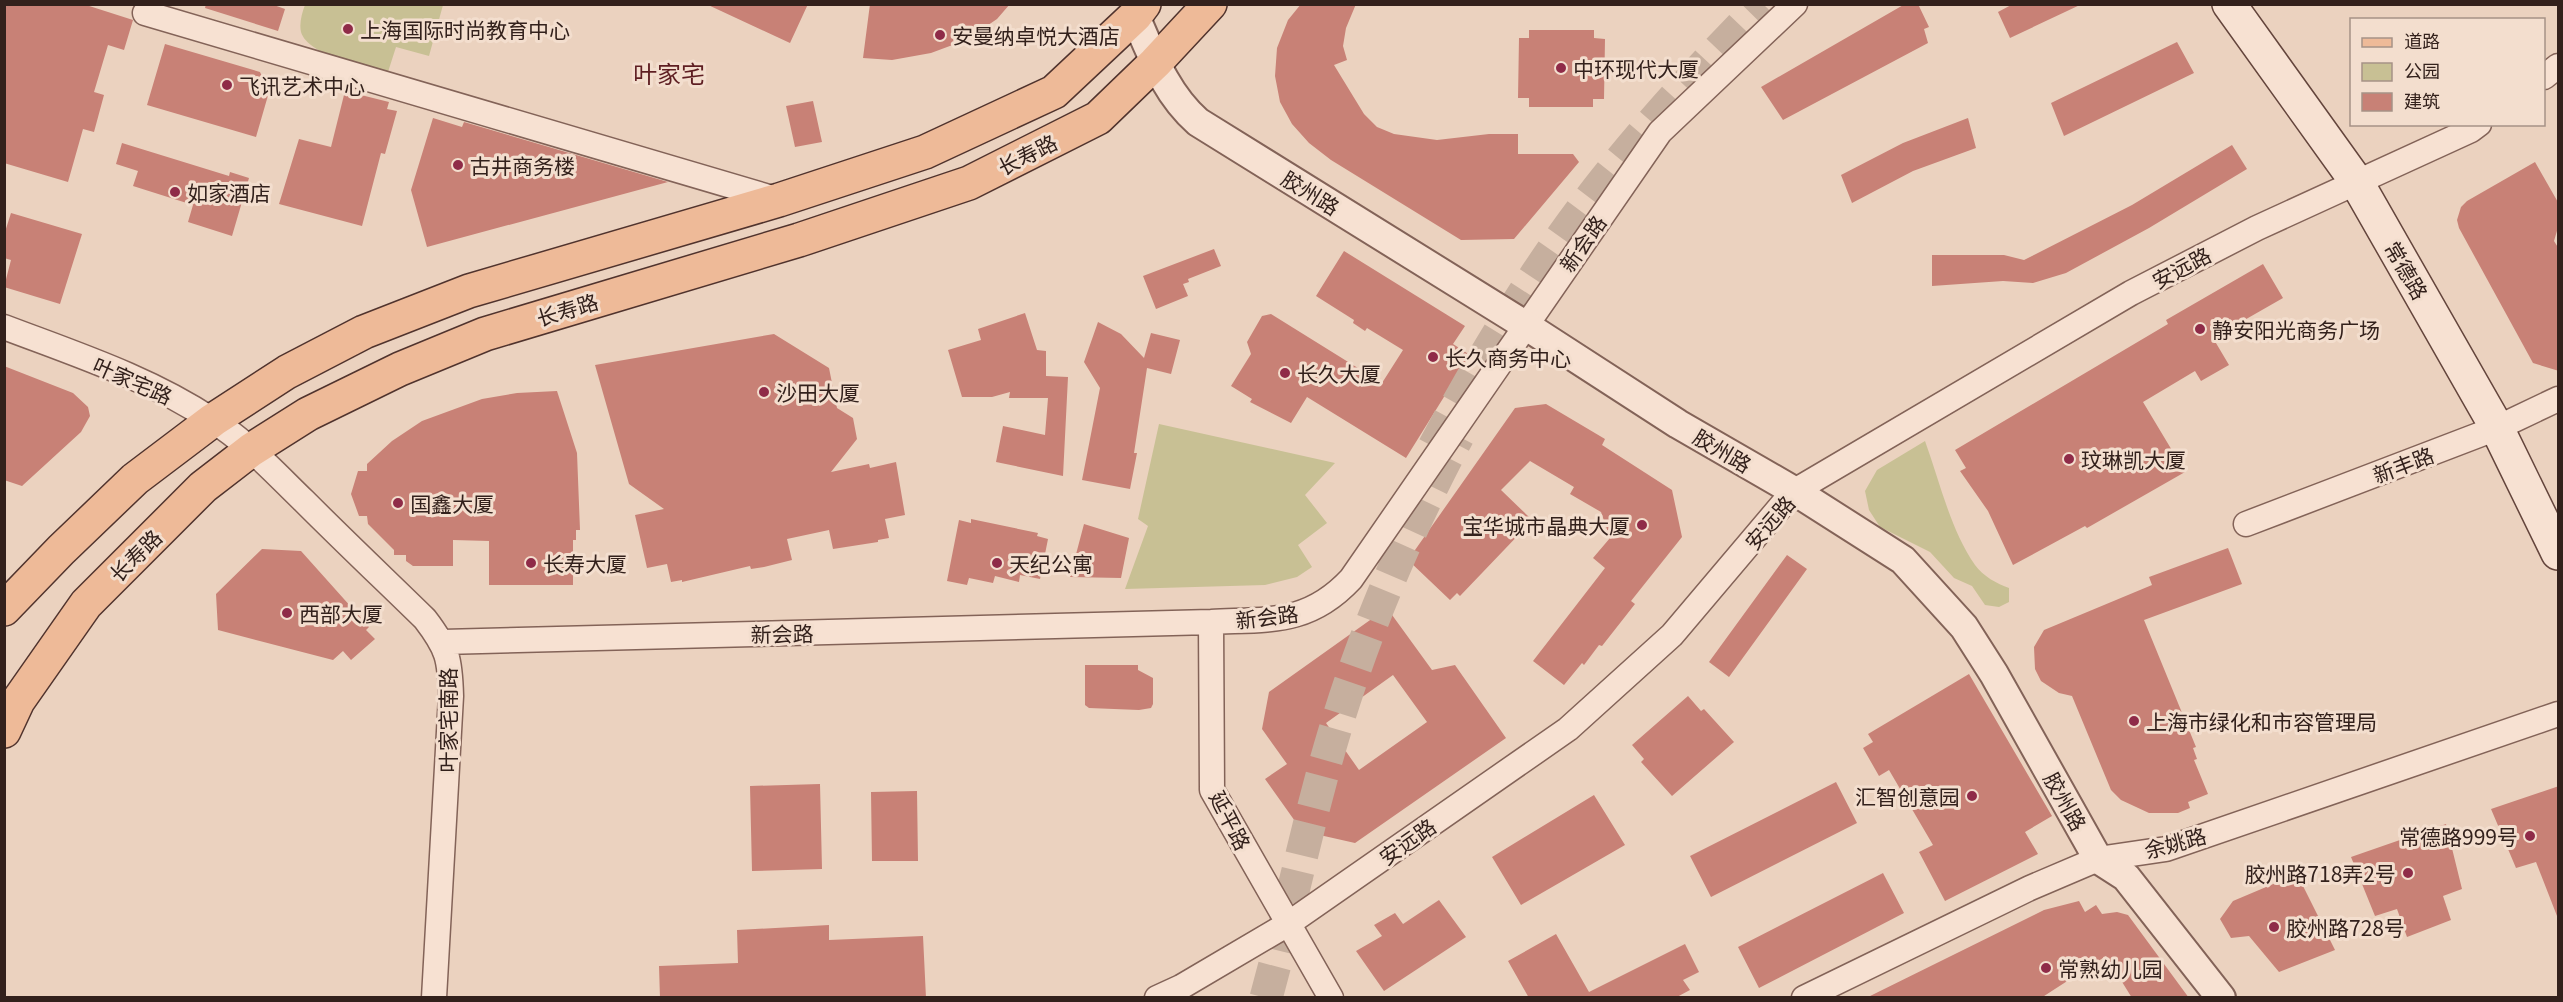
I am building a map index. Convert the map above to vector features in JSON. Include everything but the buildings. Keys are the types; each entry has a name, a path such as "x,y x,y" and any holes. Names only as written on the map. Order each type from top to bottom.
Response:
{"main road":[{"name":"长寿路","path":"4,731 18,701 86,604 203,487 251,450 308,414 400,369 485,334 799,240 969,183 1098,118 1155,63 1210,4"},
{"name":"常德路","path":"2229,4 2356,181 2497,428 2559,553"},
{"name":"长寿路","path":"4,609 135,479 213,420 287,372 364,332 458,295 779,200 925,152 1054,92 1136,8"}],"street":[{"name":"新会路","path":"443,642 1211,622 1282,619 1314,609 1336,595 1351,579 1660,132 1796,4"},
{"name":"胶州路","path":"1136,8 1155,63 1175,99 1198,122 1525,325 1678,424 1801,495 1903,560 1964,627 1994,674 2098,859 2126,877 2221,998"},
{"path":"145,13 779,200"},
{"path":"2545,76 2559,66"},
{"name":"安远路","path":"1157,998 1181,987 1287,924 1568,729 1672,635 1793,492 2131,293 2247,233 2476,126"},
{"name":"叶家宅路","path":"4,327 114,369 165,393 213,420 251,450"},
{"name":"新丰路","path":"2246,524 2497,428 2559,399"},
{"name":"叶家宅南路","path":"251,450 425,619 443,642 450,670 451,696 434,998"},
{"name":"延平路","path":"1211,622 1212,790 1331,998"},
{"name":"余姚路","path":"1804,998 2020,893 2098,859 2166,849 2559,714"}],"green space":[{"path":"305,5 443,5 429,56 396,47 388,72 339,59 314,48 301,32"},
{"path":"1159,424 1335,463 1305,495 1327,523 1298,545 1312,567 1297,577 1265,585 1125,589 1148,526 1138,519"},
{"path":"1925,441 1946,505 1966,551 1982,573 2009,588 2009,602 1999,607 1985,605 1972,586 1954,578 1930,552 1880,527 1869,510 1865,491 1877,470"}],"tunnel":[{"path":"1434,447 1513,310 1580,212 1661,113 1763,4"},
{"path":"1266,998 1321,778 1342,707 1370,628 1402,550 1458,436"}],"place":[{"name":"上海国际时尚教育中心","path":"348,29"},
{"name":"安曼纳卓悦大酒店","path":"940,35"},
{"name":"中环现代大厦","path":"1561,68"},
{"name":"飞讯艺术中心","path":"227,85"},
{"name":"古井商务楼","path":"458,165"},
{"name":"如家酒店","path":"175,192"},
{"name":"静安阳光商务广场","path":"2200,329"},
{"name":"长久商务中心","path":"1433,357"},
{"name":"长久大厦","path":"1285,373"},
{"name":"沙田大厦","path":"764,392"},
{"name":"玟琳凯大厦","path":"2069,459"},
{"name":"国鑫大厦","path":"398,503"},
{"name":"宝华城市晶典大厦","path":"1642,525"},
{"name":"长寿大厦","path":"531,563"},
{"name":"天纪公寓","path":"997,563"},
{"name":"西部大厦","path":"287,613"},
{"name":"上海市绿化和市容管理局","path":"2134,721"},
{"name":"汇智创意园","path":"1972,796"},
{"name":"常德路999号","path":"2530,836"},
{"name":"胶州路718弄2号","path":"2408,873"},
{"name":"胶州路728号","path":"2274,927"},
{"name":"常熟幼儿园","path":"2046,968"}],"district":[{"name":"叶家宅","path":"669,72"}]}
